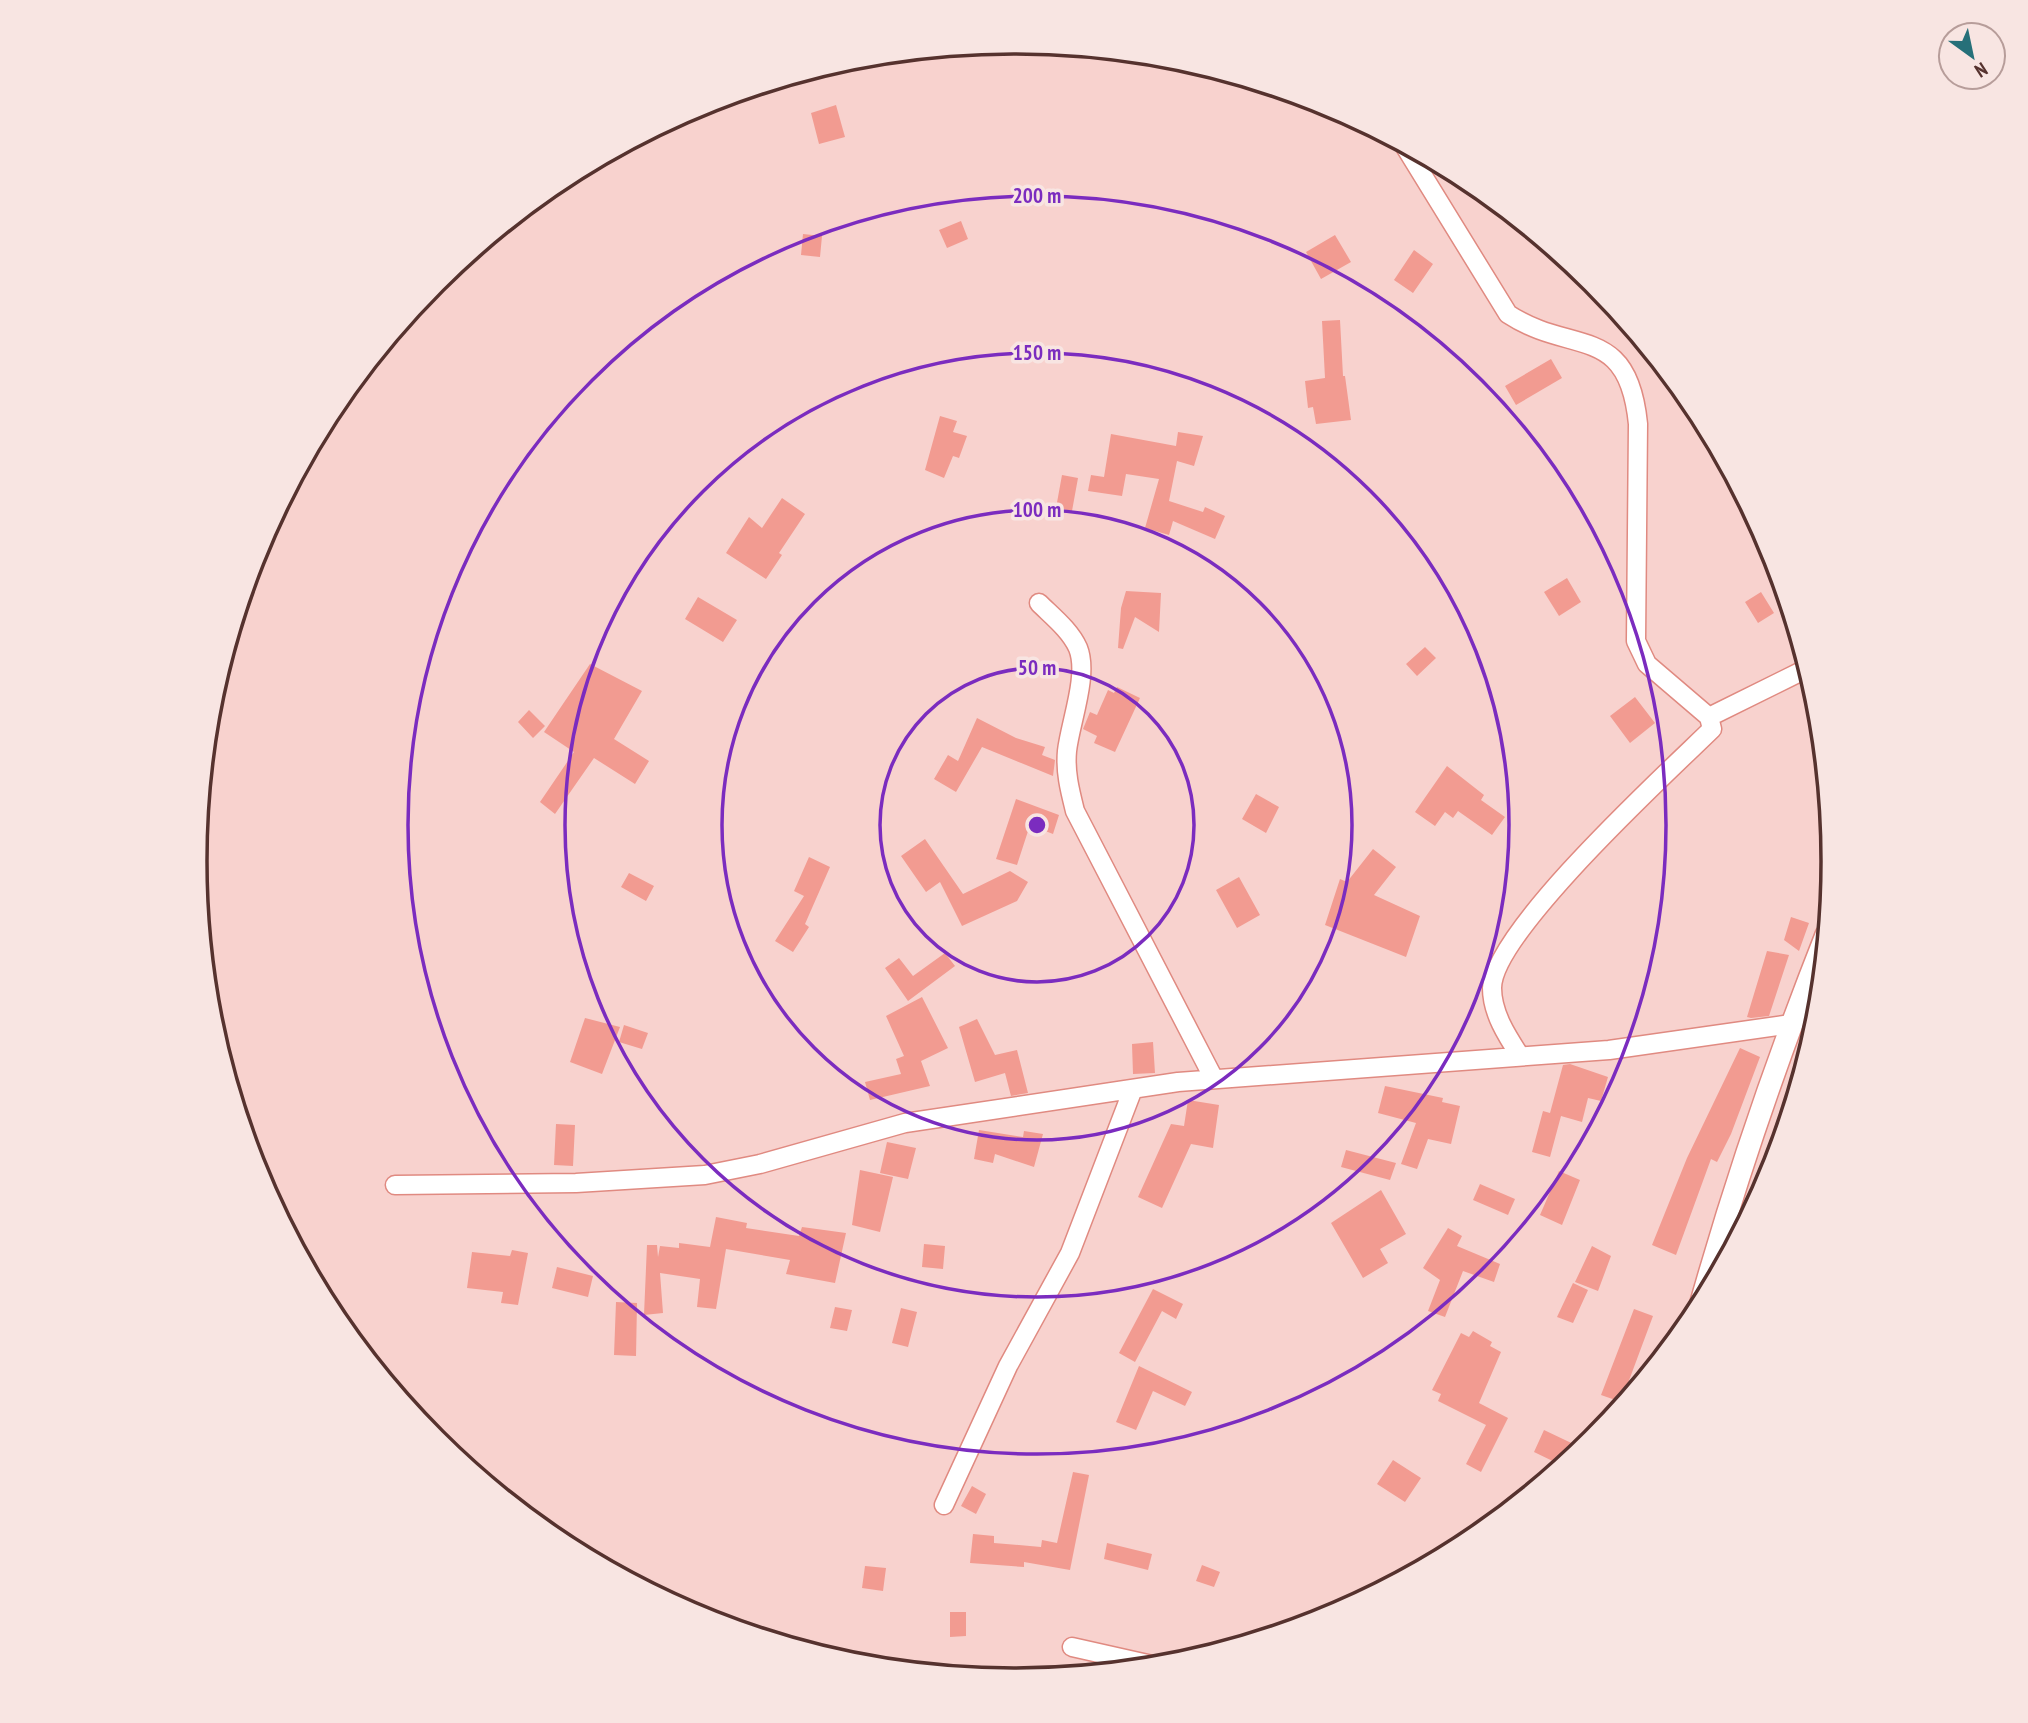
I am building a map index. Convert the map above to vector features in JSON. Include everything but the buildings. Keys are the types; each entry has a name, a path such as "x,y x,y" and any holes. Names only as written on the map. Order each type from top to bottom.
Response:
{"street":[{"path":"1413,159 1508,314 1538,328 1594,345 1608,352 1626,373 1635,399 1638,424 1636,641 1647,664 1709,717 1712,729 1603,834 1509,945 1492,988 1502,1027 1520,1056"},
{"path":"1039,603 1069,634 1080,658 1081,667 1067,752 1068,783 1074,811 1214,1079"},
{"path":"1709,717 1799,673"},
{"path":"1710,1269 1727,1211 1791,1024 1814,965"},
{"path":"395,1185 576,1183 705,1175 760,1164 905,1123 1133,1089 1214,1079 1609,1050 1791,1024"},
{"path":"944,1505 1008,1366 1070,1252 1133,1089"},
{"path":"1072,1647 1130,1660"}]}
